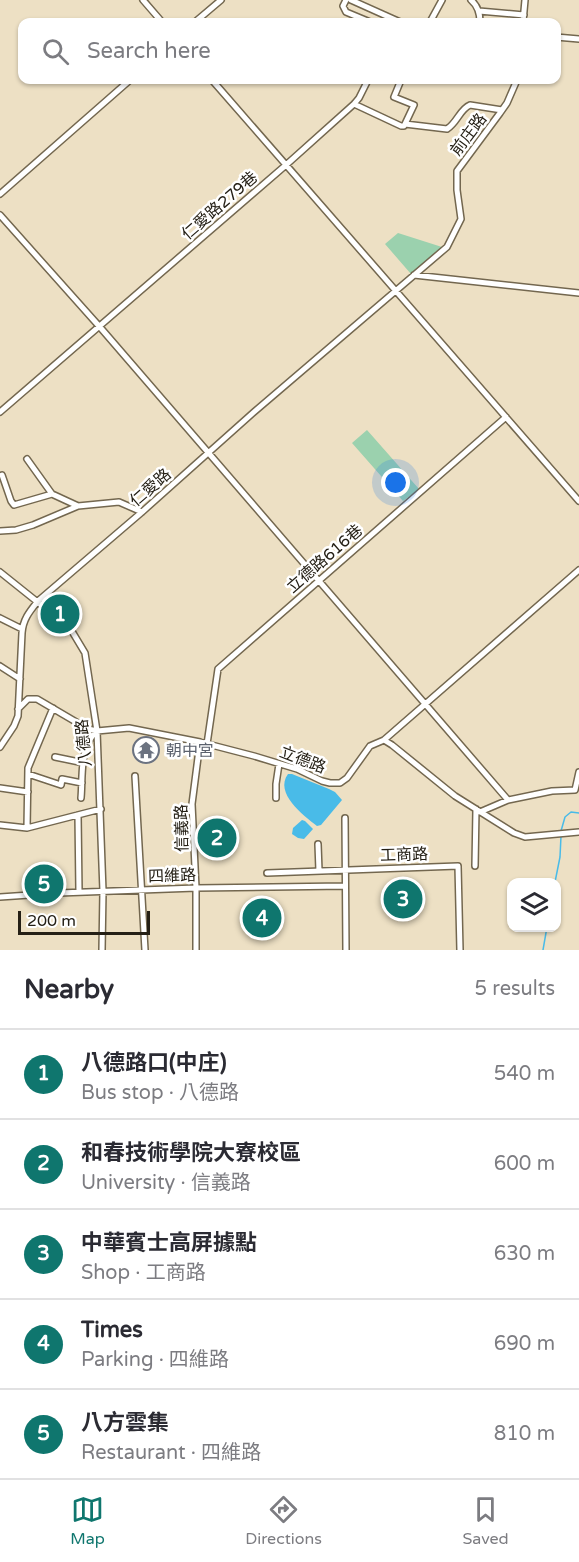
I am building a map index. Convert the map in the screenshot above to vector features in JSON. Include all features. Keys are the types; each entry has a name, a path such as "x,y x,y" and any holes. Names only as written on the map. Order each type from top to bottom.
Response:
{"street":[{"path":"143,0 159,18"},
{"path":"200,18 221,0"},
{"path":"346,0 343,6 346,12 360,18"},
{"path":"351,0 391,18"},
{"path":"432,18 442,0"},
{"path":"471,0 479,11 480,18"},
{"path":"524,18 525,0"},
{"path":"479,11 524,15"},
{"path":"561,37 579,39"},
{"path":"0,194 125,84"},
{"path":"215,84 579,501"},
{"name":"仁愛路279巷","path":"0,412 286,165 354,104 366,84"},
{"path":"399,84 394,97 414,105 405,124"},
{"name":"前庄路","path":"396,291 442,252 453,238 461,219 457,171 502,110 515,84"},
{"name":"前庄路","path":"354,104 401,126 405,124 447,129 470,105 502,110"},
{"path":"0,215 99,326 508,800"},
{"path":"414,275 579,293"},
{"name":"仁愛路","path":"0,747 17,721 22,629 27,615 38,601 396,291"},
{"name":"立德路616巷","path":"207,744 218,669 506,417"},
{"path":"27,459 52,494 78,506"},
{"path":"2,475 14,505 52,494"},
{"path":"0,531 16,530 33,525 78,506 119,502 142,512"},
{"path":"579,570 384,740 455,796 520,836 579,832"},
{"name":"八德路","path":"0,572 70,627 85,653 97,731 103,891 102,950"},
{"path":"0,618 22,629"},
{"path":"0,666 20,679"},
{"path":"18,708 28,699 37,699 88,729 97,731"},
{"path":"27,828 28,768 53,708"},
{"name":"立德路","path":"97,731 129,728 200,742 297,769 330,783 340,783 347,778 370,746 384,740"},
{"path":"81,798 85,752 90,736 97,731"},
{"path":"0,733 7,736"},
{"name":"信義路","path":"196,950 192,804 200,742"},
{"path":"55,757 84,763"},
{"path":"276,798 279,764"},
{"path":"478,810 508,800 552,791 575,790 579,772"},
{"path":"28,774 61,785 62,779 82,783"},
{"path":"135,776 145,950"},
{"path":"0,788 28,792"},
{"path":"0,825 27,828 100,809"},
{"path":"475,866 478,810"},
{"path":"78,815 79,892"},
{"path":"345,818 346,950"},
{"path":"318,844 319,871"},
{"name":"工商路","path":"267,873 458,866 460,950"},
{"name":"四維路","path":"0,897 196,888 345,886"}],"green space":[{"path":"398,233 442,247 411,274 385,244"},
{"path":"367,430 419,489 403,501 352,443"}],"water":[{"path":"288,774 329,789 342,800 321,825 317,826 305,816 287,796 285,781"},
{"path":"302,820 313,829 304,839 292,834 293,828"}],"waterway":[{"path":"561,831 565,817 571,812 579,813"},
{"path":"556,878 561,836"},
{"path":"543,950 546,932"}],"place":[{"name":"八德路口(中庄)","path":"60,614"},
{"name":"朝中宮","path":"146,750"},
{"name":"和春技術學院大寮校區","path":"217,838"},
{"name":"八方雲集","path":"44,884"},
{"name":"中華賓士高屏據點","path":"403,899"},
{"name":"Times","path":"262,918"}]}
